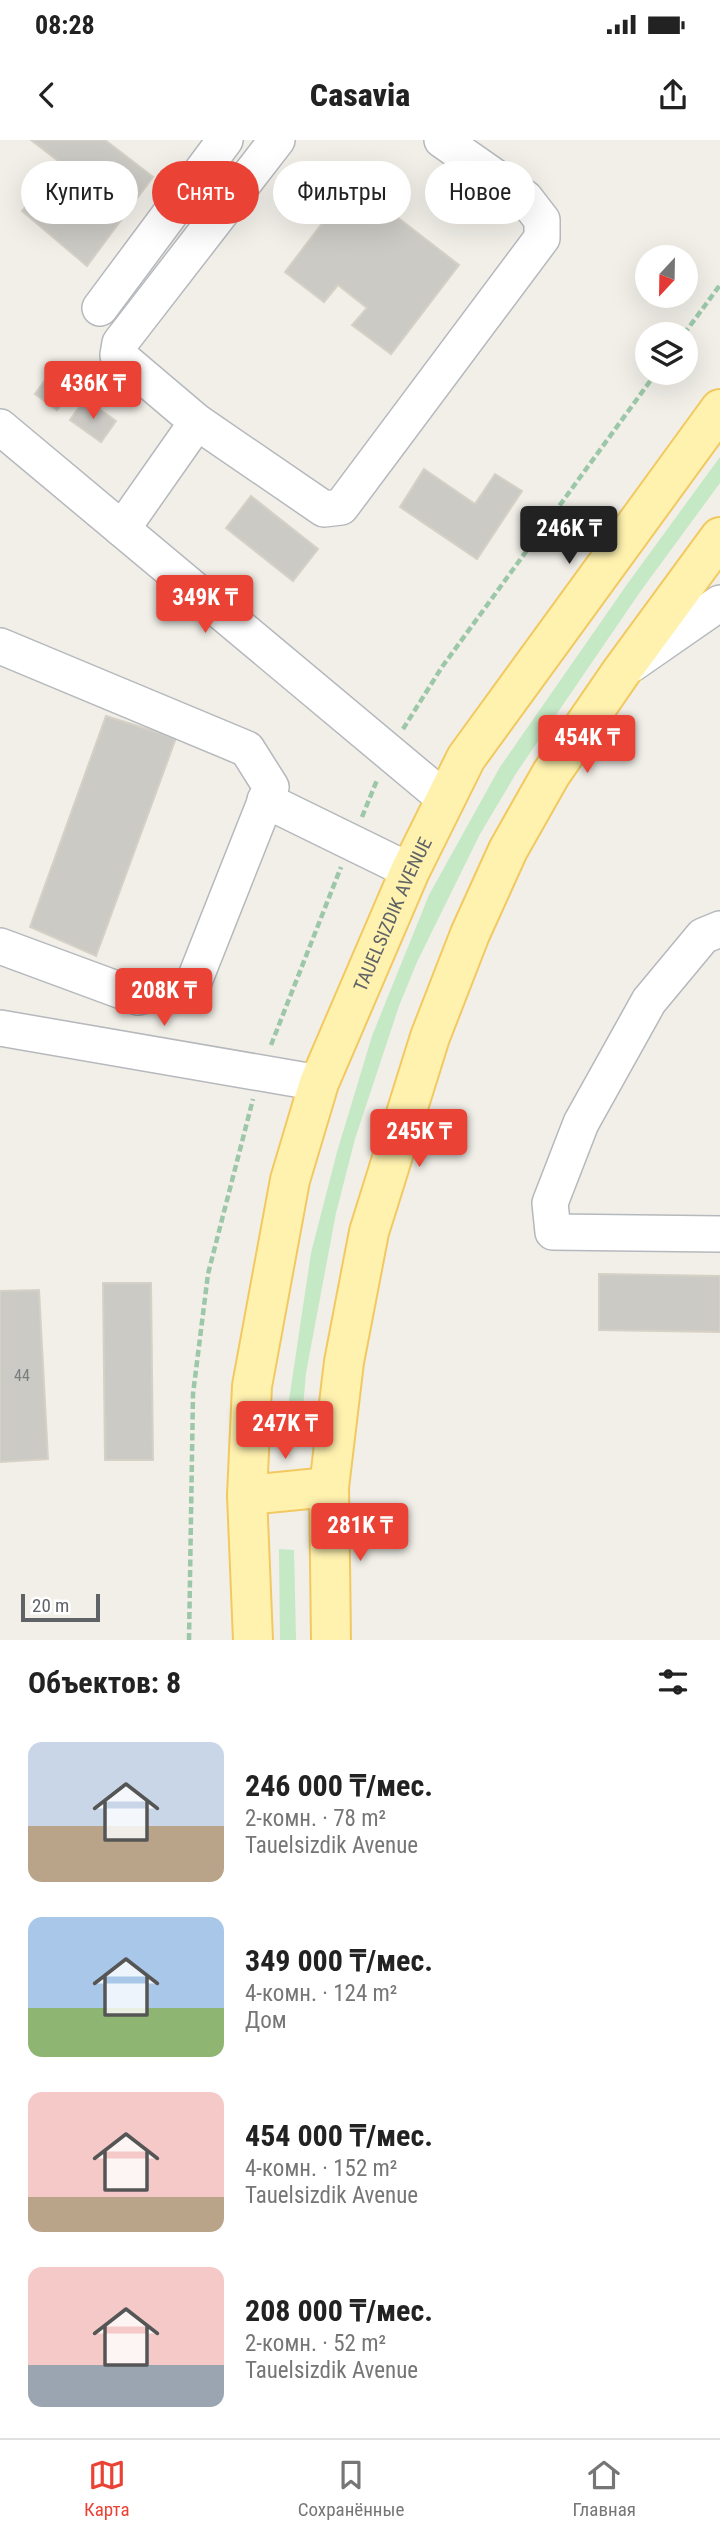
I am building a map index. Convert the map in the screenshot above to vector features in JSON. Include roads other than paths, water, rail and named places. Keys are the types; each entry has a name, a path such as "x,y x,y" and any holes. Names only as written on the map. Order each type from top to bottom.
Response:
{"main road":[{"name":"TAUELSIZDIK AVENUE","path":"247,1495 251,1386 290,1180 318,1083 410,871 466,758 720,410"},
{"path":"331,1640 329,1487 344,1362 369,1232 430,1037 470,934 509,850 551,774 621,672 720,537"},
{"path":"253,1640 247,1495 329,1487"}],"street":[{"path":"100,307 225,140"},
{"path":"277,140 120,343 118,355 197,422 324,509 341,507 542,239 542,220 524,198 460,145"},
{"path":"122,529 197,422"},
{"path":"0,427 445,799"},
{"path":"621,672 720,603"},
{"path":"0,646 247,749 271,787 192,984 138,997 0,946"},
{"path":"265,800 410,871"},
{"path":"720,929 703,936 649,1001 581,1123 550,1203 553,1232 720,1234"},
{"path":"0,1028 318,1083"}]}
